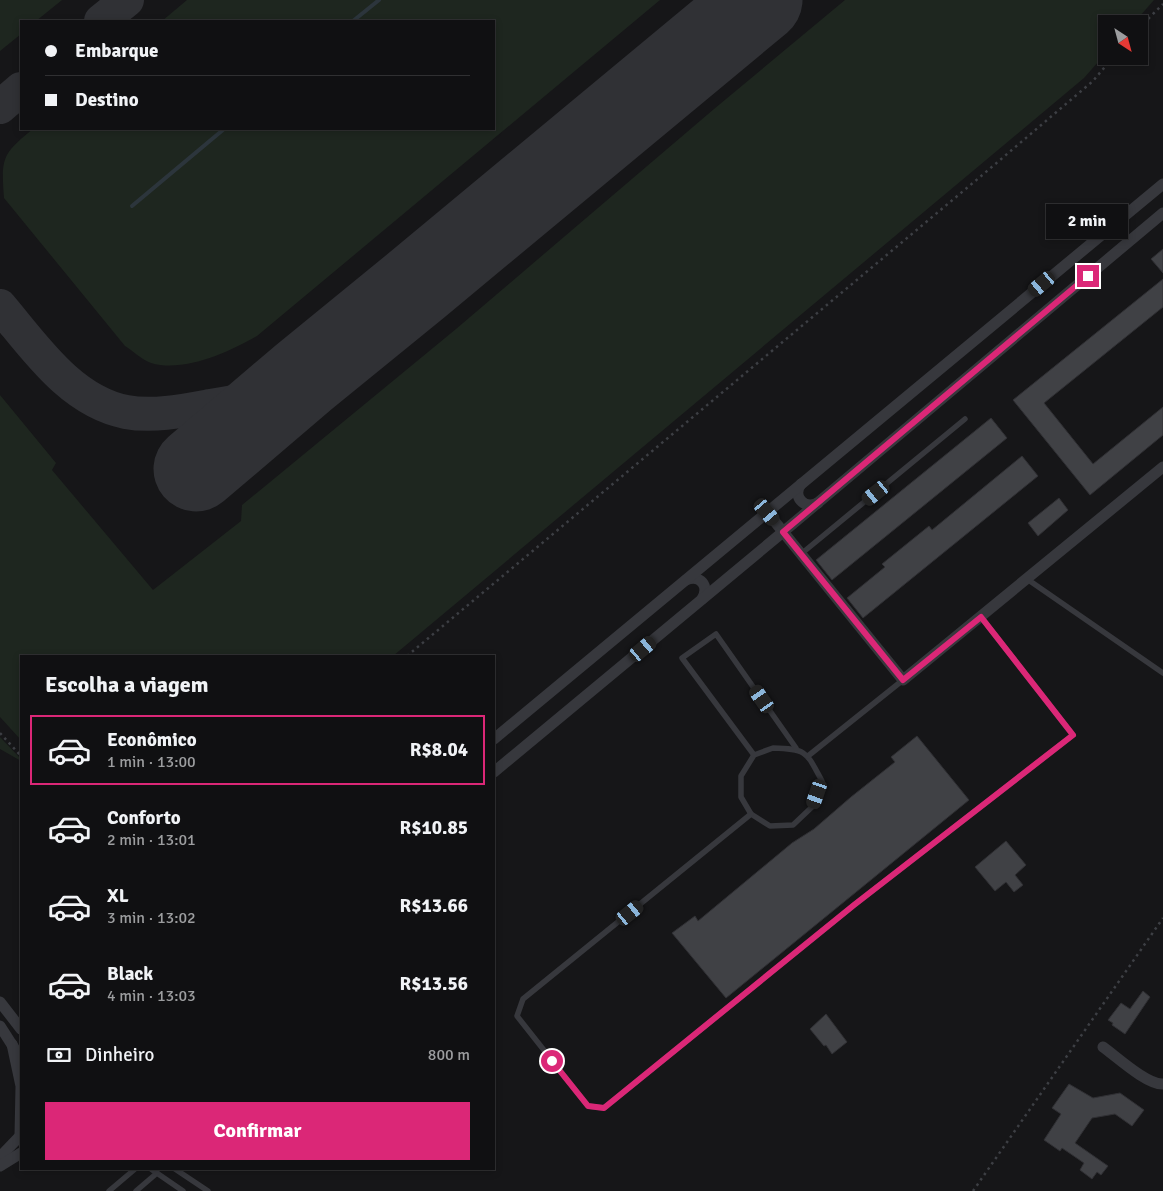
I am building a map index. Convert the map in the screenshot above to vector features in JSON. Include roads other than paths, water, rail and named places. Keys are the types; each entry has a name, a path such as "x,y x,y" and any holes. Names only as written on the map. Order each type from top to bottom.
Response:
{"street":[{"path":"495,737 1163,184"},
{"path":"495,771 1163,213"},
{"path":"767,512 903,680 1163,467"},
{"path":"801,484 798,491 800,499 810,506 818,503"},
{"path":"686,580 694,578 701,581 706,588 705,596 702,599"},
{"path":"2,1004 20,1013"},
{"path":"2,1004 20,1027"},
{"path":"0,1026 20,1056"},
{"path":"12,1044 20,1081"},
{"path":"1103,1047 1145,1078 1154,1083 1163,1084"},
{"path":"0,1157 20,1136"},
{"path":"0,1166 20,1154"}],"lane":[{"path":"801,554 965,419"},
{"path":"1028,579 1163,673"},
{"path":"751,814 523,999 516,1016 588,1106 604,1108 854,905 1073,735 981,617"},
{"path":"754,755 682,658 716,634 796,748 808,756 822,781 812,807 793,825 770,826 751,814 741,797 741,776 754,755 773,748 796,748"},
{"path":"808,756 903,680"},
{"path":"109,1191 134,1170"},
{"path":"152,1170 183,1191"},
{"path":"176,1170 208,1191"},
{"path":"136,1191 157,1173"}],"waterway":[{"path":"354,20 379,0"},
{"path":"132,206 223,130"}]}
